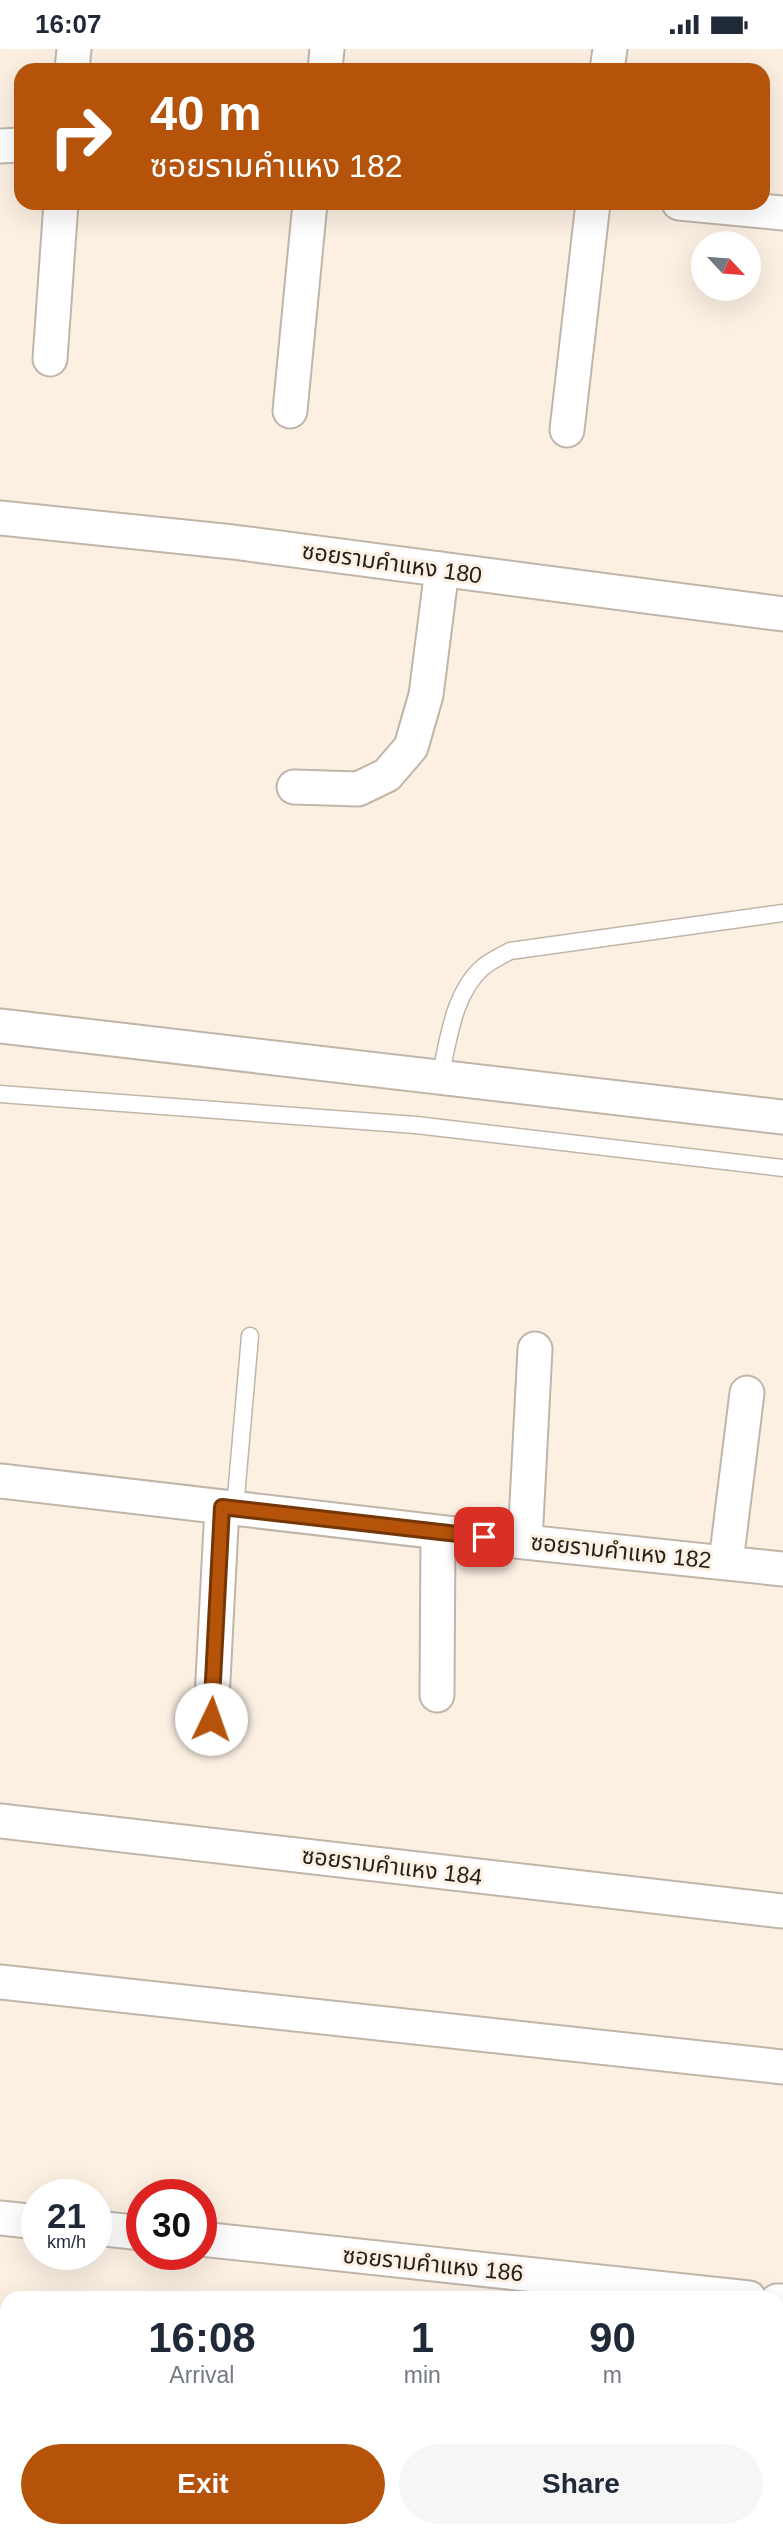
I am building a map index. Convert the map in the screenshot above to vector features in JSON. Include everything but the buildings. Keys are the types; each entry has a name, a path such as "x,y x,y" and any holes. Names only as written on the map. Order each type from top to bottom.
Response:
{"street":[{"path":"50,359 61,210"},
{"path":"290,411 309,210"},
{"path":"566,430 592,210"},
{"path":"752,210 783,213"},
{"name":"ซอยรามคำแหง 180","path":"0,518 233,542 783,614"},
{"path":"294,787 358,789 387,775 411,747 426,695 442,569"},
{"path":"0,1026 783,1117"},
{"path":"525,1542 535,1349"},
{"path":"726,1562 747,1393"},
{"name":"ซอยรามคำแหง 182","path":"0,1482 783,1569"},
{"path":"211,1719 229,1508"},
{"path":"436,1695 438,1532"},
{"name":"ซอยรามคำแหง 184","path":"0,1821 783,1911"},
{"path":"0,1982 783,2067"},
{"path":"0,2218 21,2220"},
{"name":"ซอยรามคำแหง 186","path":"217,2241 684,2291"}],"lane":[{"path":"440,1078 453,1021 467,985 483,967 510,951 783,913"},
{"path":"0,1094 416,1125 783,1168"},
{"path":"229,1508 250,1336"}],"route":[{"path":"211,1719 222,1507 484,1537"}]}
